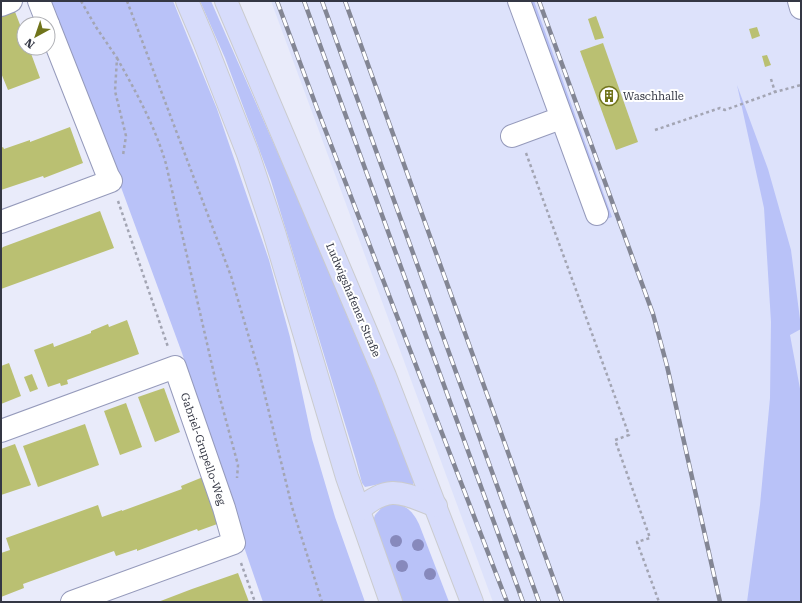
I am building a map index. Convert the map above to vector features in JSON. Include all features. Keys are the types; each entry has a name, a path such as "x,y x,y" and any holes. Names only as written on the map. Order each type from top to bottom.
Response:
{"main road":[{"path":"187,1 253,168 274,232 347,477 391,602"},
{"name":"Ludwigshafener Straße","path":"226,1 382,369 472,602"},
{"path":"359,510 374,498 386,493 394,492 402,493 436,506"}],"street":[{"path":"1,5 11,1"},
{"path":"39,1 45,16"},
{"path":"519,1 597,214"},
{"path":"799,1 801,8"},
{"path":"1,222 110,179 56,44"},
{"path":"516,135 562,118"},
{"path":"1,431 175,367"},
{"name":"Gabriel-Grupello-Weg","path":"175,367 224,508 234,543"},
{"path":"72,602 234,543"}],"path":[{"path":"81,1 96,27 117,58 141,101 160,144 166,164 219,394 238,466 237,479"},
{"path":"127,1 231,276 260,375 292,507 322,602"},
{"path":"117,58 115,91 126,136 122,160 115,174 110,179 175,367"},
{"path":"771,79 775,92"},
{"path":"655,130 720,108 725,110 775,92 801,85"},
{"path":"516,135 629,435 615,440 650,538 638,542 659,602"},
{"path":"234,543 255,602"}],"shaded area":[{"path":"46,1 173,1 217,109 269,260 290,337 312,439 335,517 365,602 263,602 234,518 182,353 111,160 56,25 56,16 52,16"},
{"path":"200,1 211,1 314,235 389,414 414,481 413,485 385,483 365,487 362,483 271,181 225,58"},
{"path":"271,1 801,1 801,602 493,602"},
{"path":"526,1 534,1 612,217 596,223"},
{"path":"737,85 768,169 791,250 801,327 801,329 790,335 801,394 801,602 747,602 760,505 770,398 771,322 764,208"},
{"path":"386,503 398,504 413,514 419,524 449,602 403,602 373,521 375,515"}],"building":[{"path":"12,4 17,16 16,56 32,56 40,78 8,90 1,73 1,8"},
{"path":"596,16 604,38 595,40 588,19"},
{"path":"757,27 760,36 752,39 749,29"},
{"name":"Waschhalle","path":"603,43 638,142 616,150 580,51"},
{"path":"767,55 771,65 765,67 762,56"},
{"path":"70,127 83,163 44,178 43,176 1,190 1,148 3,147 4,149 30,140 30,142"},
{"path":"100,211 114,248 1,289 1,249 3,247"},
{"path":"127,320 139,354 67,380 68,384 61,386 60,383 48,387 34,350 53,343 54,347 91,333 91,331 108,324 109,327"},
{"path":"9,363 21,396 1,404 1,366"},
{"path":"32,374 38,389 30,392 24,377"},
{"path":"164,388 180,432 155,442 138,397"},
{"path":"126,403 142,447 120,455 104,411"},
{"path":"85,424 99,465 38,487 23,446"},
{"path":"15,444 31,485 1,495 1,449"},
{"path":"203,477 220,523 198,531 197,529 137,551 137,549 116,556 114,551 23,584 24,588 1,597 1,553 10,550 6,538 98,505 102,517 122,511 182,489 181,486"},
{"path":"238,573 249,602 158,602 192,589"}],"railway":[{"path":"277,1 507,602"},
{"path":"304,1 523,602"},
{"path":"322,1 539,602"},
{"path":"345,1 562,602"},
{"path":"539,1 653,314 667,366 720,602"}],"place":[{"name":"Waschhalle","path":"609,96"}]}
